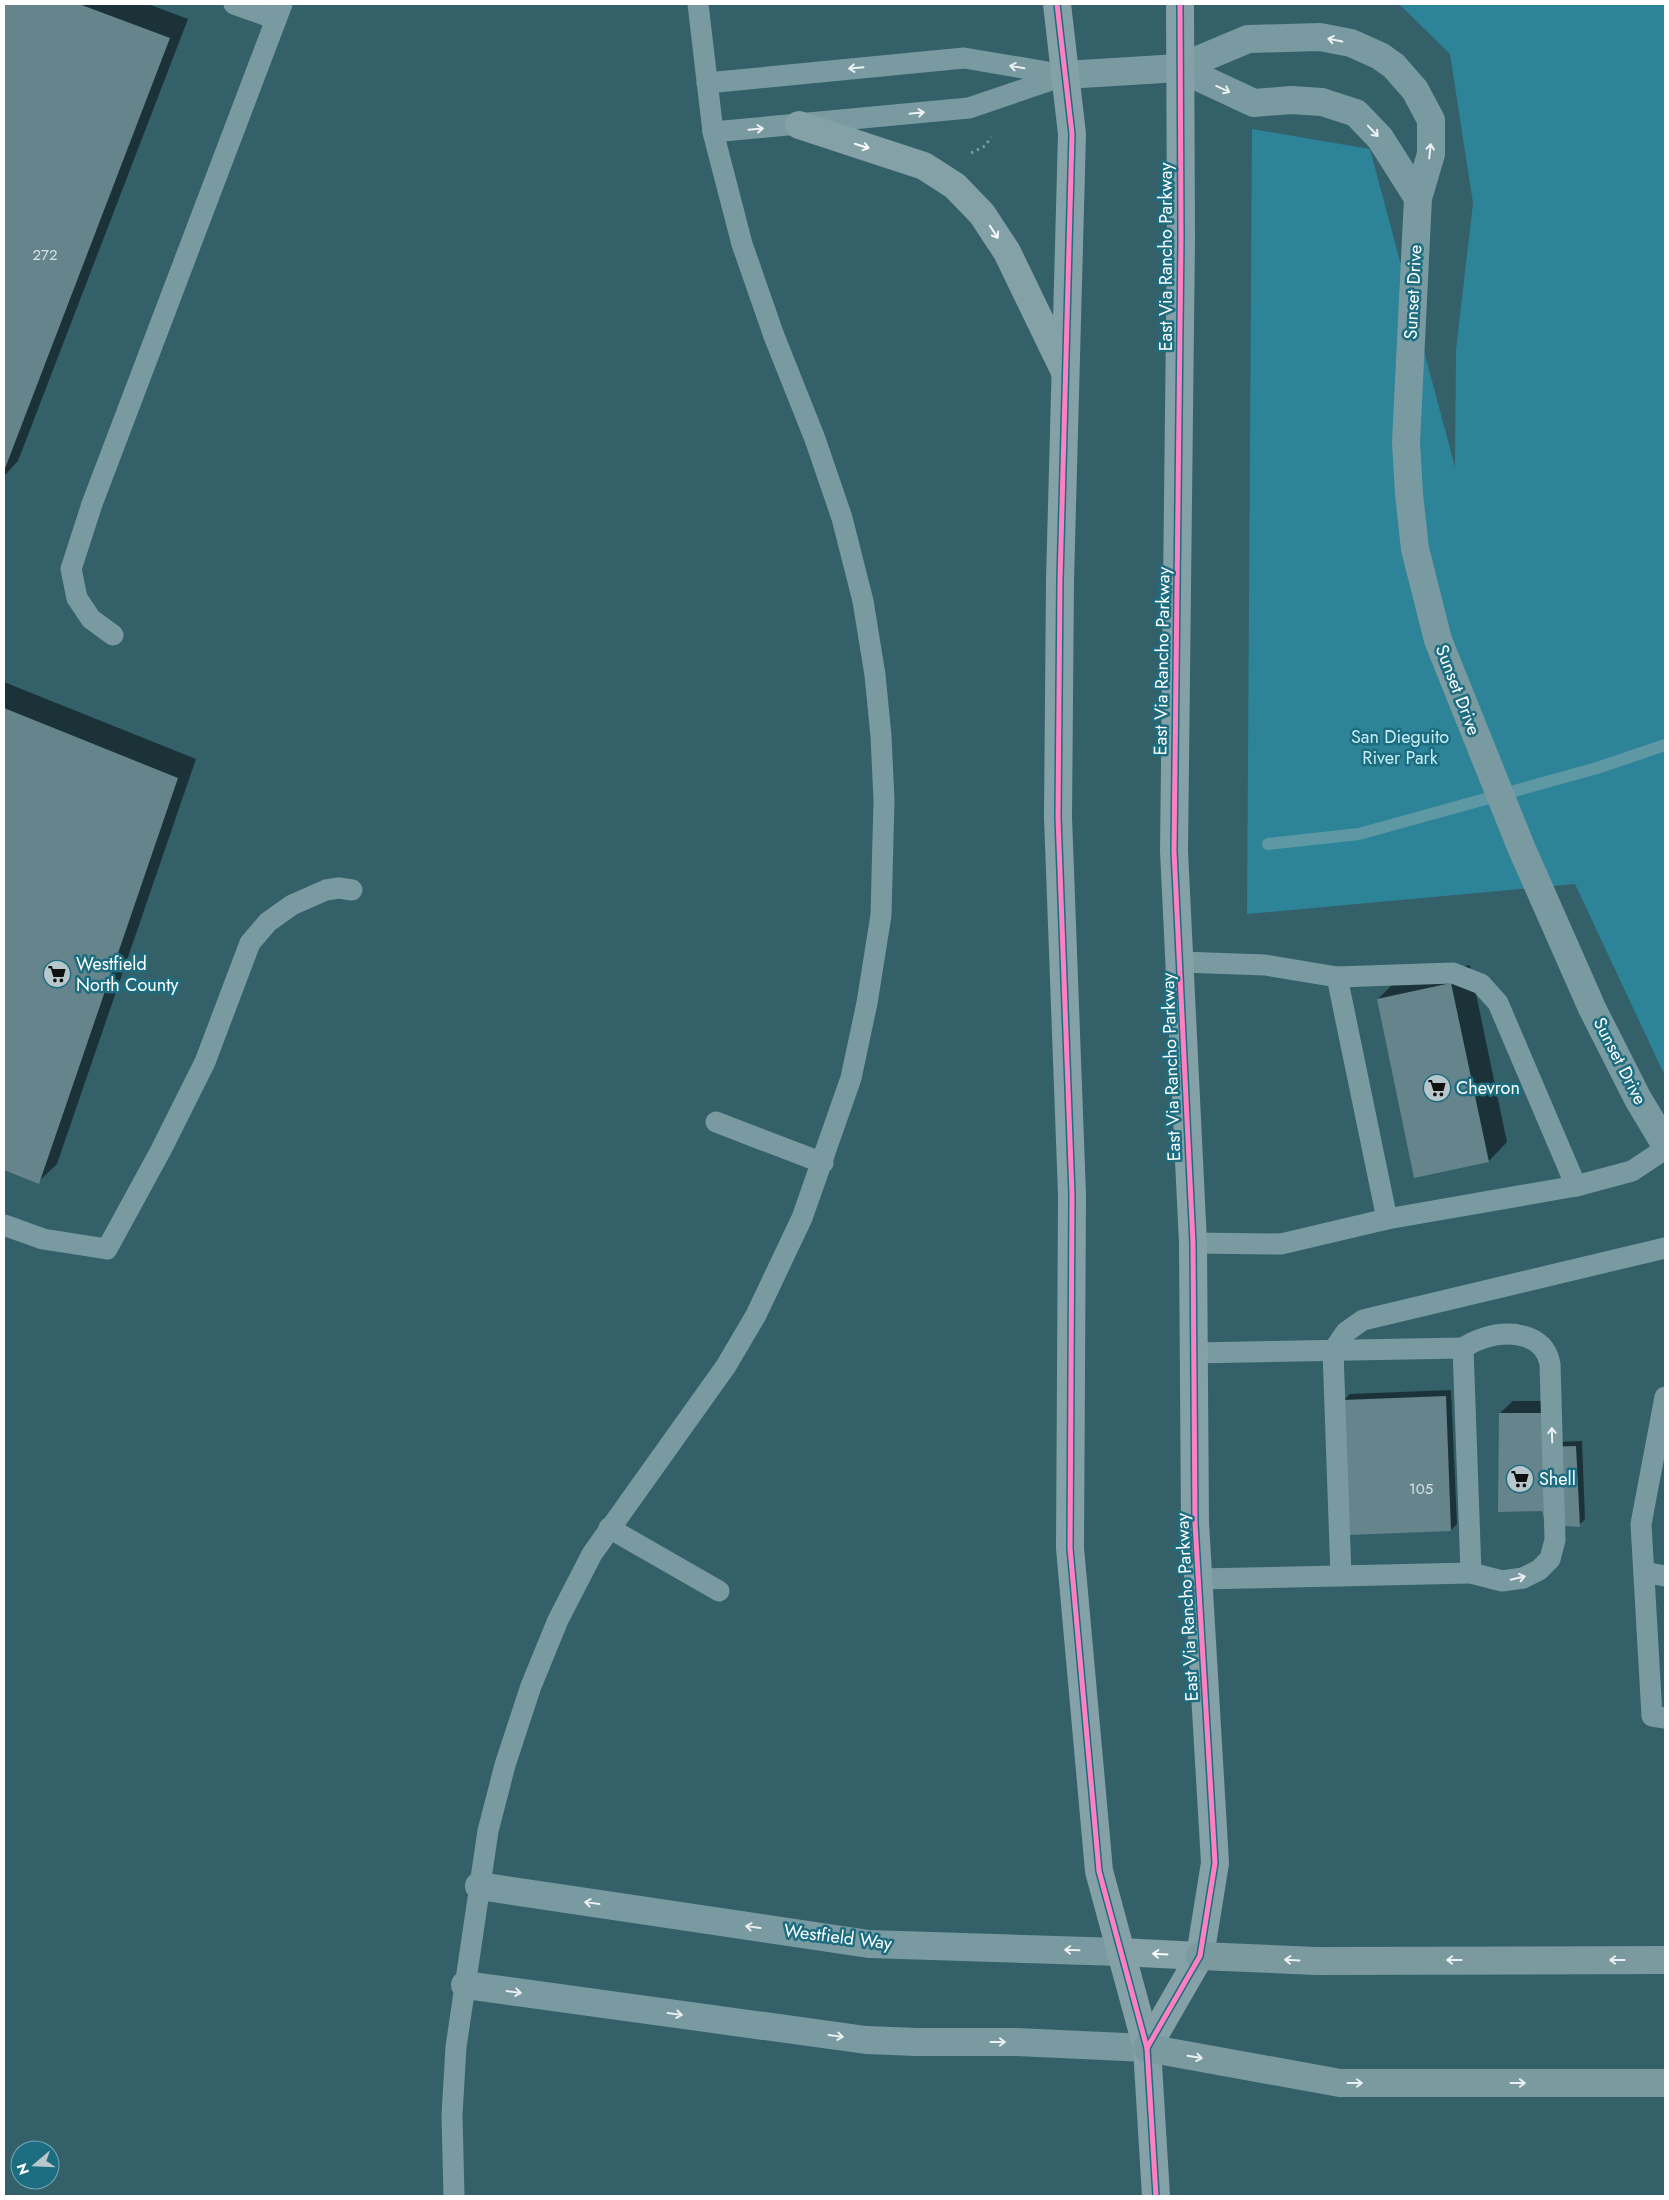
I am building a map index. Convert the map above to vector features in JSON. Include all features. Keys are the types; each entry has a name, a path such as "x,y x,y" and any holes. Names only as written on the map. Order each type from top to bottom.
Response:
{"highway":[{"path":"1200,1956 1316,1961 1665,1960"},
{"path":"1147,2048 1340,2083 1665,2083"}],"main road":[{"path":"1057,4 1072,134 1060,580 1058,817 1072,1195 1070,1548 1099,1871 1147,2048 1156,2196"},
{"name":"East Via Rancho Parkway","path":"1147,2048 1200,1956 1215,1863 1195,1522 1192,1353 1193,1243 1182,1051 1180,962 1174,851 1181,238 1180,4"},
{"path":"799,125 924,166 955,186 982,214 1007,252 1066,373"},
{"name":"Westfield Way","path":"1120,1952 1200,1956"}],"street":[{"name":"Sunset Drive","path":"1066,75 1179,68 1248,39 1320,37 1351,43 1380,56 1394,66 1415,90 1431,120 1431,154 1418,198 1406,442 1408,494 1415,549 1438,640 1521,847 1592,1008 1638,1099 1665,1144"},
{"name":"Sunset Drive","path":"1179,68 1254,103 1291,100 1322,102 1356,113 1380,138 1418,198"},
{"name":"Westfield Way","path":"479,1886 869,1944 1120,1952"},
{"path":"466,1985 866,2040 1010,2042 1147,2048"}],"lane":[{"path":"113,635 91,619 77,598 71,569 92,504 279,12 234,4"},
{"path":"454,2196 452,2114 456,2047 479,1886 488,1831 505,1765 531,1686 558,1620 592,1554 726,1366 756,1315 802,1218 823,1163 851,1078 867,1003 881,916 884,800 875,675 863,601 842,518 815,439 774,336 742,244 713,132 698,4"},
{"path":"707,82 964,58 1066,75"},
{"path":"713,132 970,108 1066,75"},
{"path":"4,1225 43,1239 107,1248 161,1150 205,1062 250,943 268,922 292,905 326,890 339,888 352,890"},
{"path":"1180,962 1265,965 1337,976 1453,972 1481,984 1498,1003 1576,1186"},
{"path":"1337,976 1387,1218"},
{"path":"716,1122 823,1163"},
{"path":"1193,1243 1281,1244 1387,1218 1576,1186 1632,1171 1665,1149"},
{"path":"1341,1576 1332,1351 1346,1332 1363,1320 1665,1248"},
{"path":"1192,1353 1462,1348 1484,1338 1498,1335 1524,1336 1543,1347 1549,1356 1556,1540 1550,1559 1539,1570 1523,1578 1502,1581 1471,1573 1199,1579"},
{"path":"1462,1348 1471,1573"},
{"path":"1665,1397 1663,1426 1641,1524 1652,1716 1665,1718"},
{"path":"609,1528 719,1592"},
{"path":"1644,1572 1665,1576"}],"path":[{"path":"968,154 985,146 993,134"}],"green space":[{"name":"San Dieguito River Park","path":"1399,4 1665,4 1665,1076 1575,884 1247,914 1252,129 1370,149 1455,467 1456,350 1473,203 1450,54"}],"building":[{"path":"4,4 79,4 170,38 4,471"},
{"name":"Westfield North County","path":"4,708 178,778 39,1184 4,1170"},
{"path":"1451,983 1489,1162 1414,1178 1377,999"},
{"path":"1446,1396 1451,1531 1348,1535 1343,1400"},
{"name":"Shell","path":"1499,1413 1543,1413 1542,1447 1576,1446 1580,1527 1546,1525 1542,1511 1498,1512"}],"waterway":[{"path":"1268,844 1359,834 1597,768 1665,745"}],"cycle path":[{"path":"1057,4 1072,134 1060,580 1058,817 1072,1195 1070,1548 1099,1871 1147,2048 1156,2196"},
{"path":"1147,2048 1200,1956 1215,1863 1195,1523 1193,1243 1174,851 1181,238 1180,4"}],"place":[{"name":"Westfield North County","path":"57,974"},
{"name":"Chevron","path":"1437,1088"},
{"name":"Shell","path":"1520,1479"}]}
